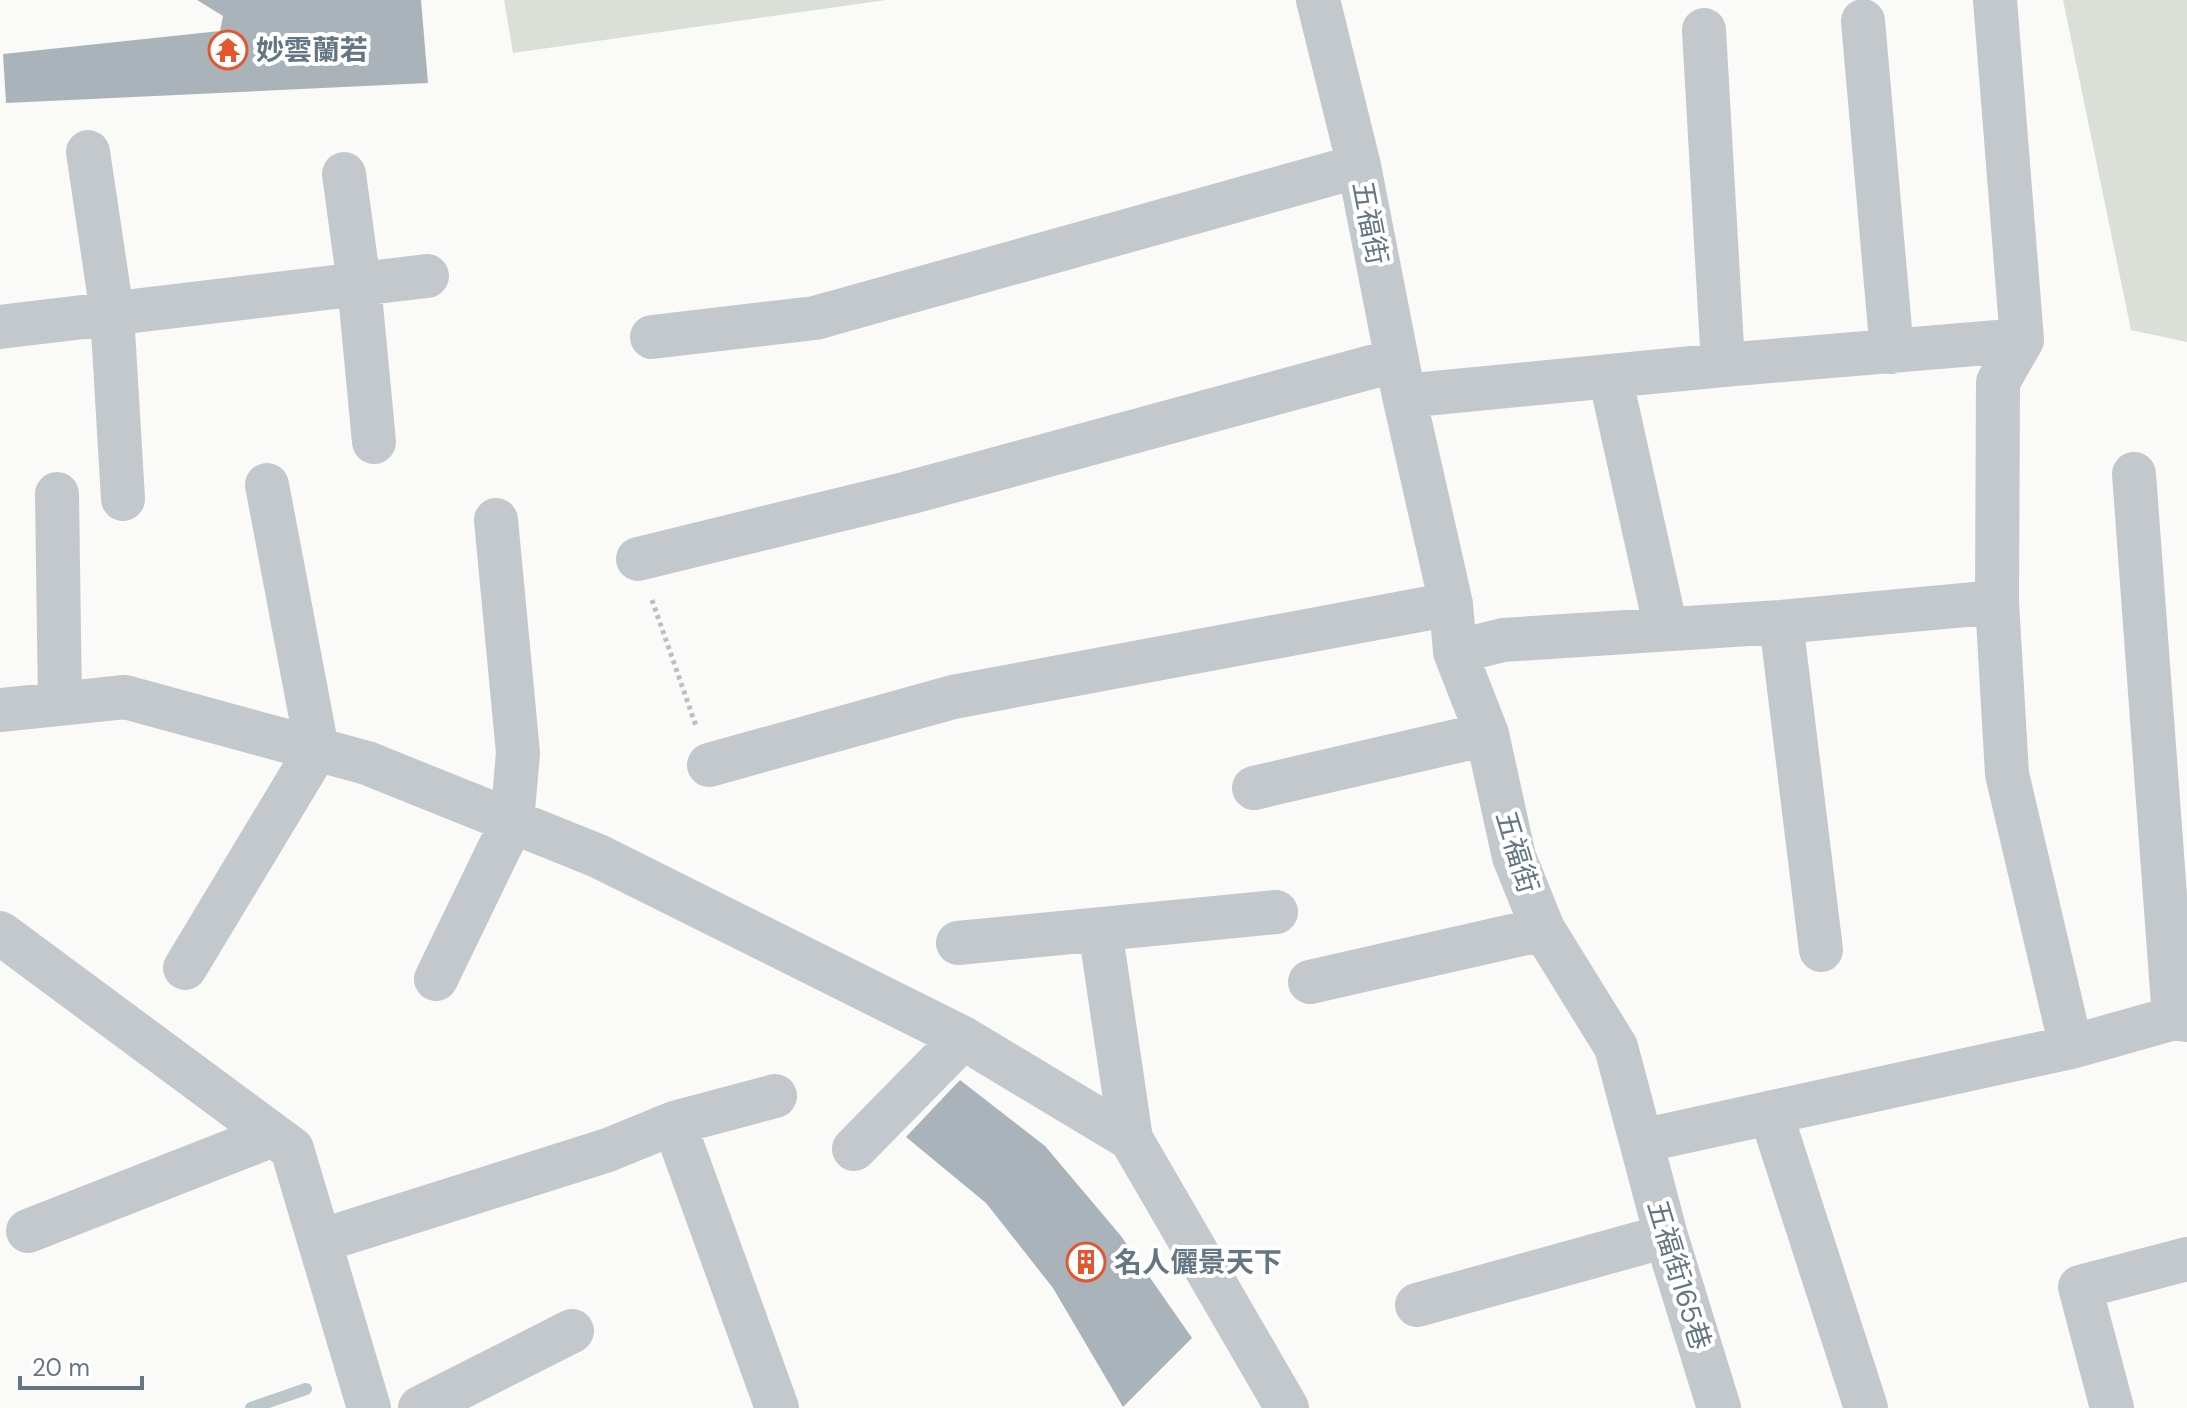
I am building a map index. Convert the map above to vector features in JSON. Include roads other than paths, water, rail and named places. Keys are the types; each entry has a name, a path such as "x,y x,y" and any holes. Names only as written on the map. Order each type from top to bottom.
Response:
{"street":[{"name":"五福街","path":"1318,0 1359,166 1401,378 1451,604 1455,652 1487,734 1514,857 1543,929 1616,1047 1641,1141"},
{"path":"1995,0 2022,340 1998,382 1997,602 2007,774 2071,1047"},
{"path":"1863,21 1892,352"},
{"path":"1704,30 1723,365"},
{"path":"88,152 112,313 123,499"},
{"path":"652,337 815,318 1359,166"},
{"path":"344,174 359,284 374,442"},
{"path":"0,327 427,276"},
{"path":"638,559 1401,378 1610,376 2022,340"},
{"path":"1610,376 1666,629"},
{"path":"1641,1141 2071,1047 2181,1019 2134,474"},
{"path":"185,968 317,749 267,485"},
{"path":"57,494 60,704"},
{"path":"436,979 512,822 518,753 496,520"},
{"path":"1455,652 1503,640 1781,622 1997,602"},
{"path":"709,765 953,697 1451,604"},
{"path":"1781,622 1821,950"},
{"path":"0,710 125,697 367,763 598,856 963,1038 1131,1139"},
{"path":"1254,788 1487,734"},
{"path":"958,943 1276,912"},
{"path":"1100,929 1131,1139 1287,1408"},
{"path":"1310,982 1543,929"},
{"path":"0,933 292,1149 369,1408"},
{"path":"854,1149 963,1038"},
{"path":"320,1241 608,1150 674,1123 775,1096"},
{"path":"1771,1114 1866,1408"},
{"path":"674,1123 777,1408"},
{"path":"28,1231 273,1135"},
{"name":"五福街165巷","path":"1641,1141 1666,1236 1719,1408"},
{"path":"1417,1305 1666,1236"},
{"path":"2112,1408 2080,1287 2187,1259"},
{"path":"420,1408 572,1331"}],"waterway":[{"path":"251,1408 306,1389"}],"place":[{"name":"妙雲蘭若","path":"228,50"},
{"name":"名人儷景天下","path":"1086,1262"}]}
